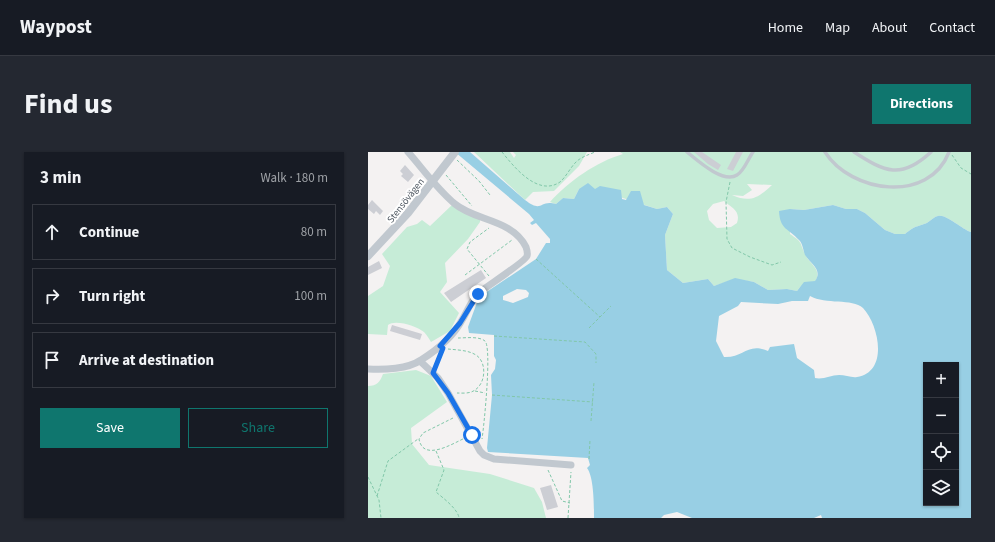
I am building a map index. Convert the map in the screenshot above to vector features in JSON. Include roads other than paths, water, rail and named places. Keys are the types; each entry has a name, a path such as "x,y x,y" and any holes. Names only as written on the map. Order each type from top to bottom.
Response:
{"street":[{"path":"368,369 395,368 420,361 452,334 478,294 527,257 528,254 525,246 518,236 492,220 455,204 408,152"},
{"name":"Stensövägen","path":"368,256 392,233 453,154"},
{"path":"420,361 433,373 448,393 484,455 494,458 571,465"}],"lane":[{"path":"688,152 715,173 730,178 738,175 753,152"},
{"path":"826,152 836,166 847,174 875,186 892,188 912,184 930,177 946,161 949,152"},
{"path":"854,152 884,170 894,171 919,163 931,152"}],"water":[{"path":"455,152 470,152 525,200 535,206 547,203 556,204 563,198 574,199 579,189 588,183 595,189 600,186 621,190 622,199 626,200 631,191 640,191 644,205 657,209 667,207 673,214 665,235 667,270 683,283 708,279 714,286 735,278 754,282 768,290 787,289 797,291 804,282 815,281 818,274 817,270 805,255 800,242 785,228 781,222 779,211 790,209 804,210 833,205 846,209 857,209 865,213 885,230 895,234 905,234 936,217 941,216 971,232 971,518 822,518 821,515 814,518 692,518 677,512 664,515 661,518 594,518 594,499 591,478 587,468 590,465 588,458 488,452 487,448 492,395 491,375 495,369 496,360 494,356 494,335 469,333 468,327 479,297 536,259 546,243 550,243 550,239 536,223 532,225 530,223 534,220 529,214","holes":["517,289 526,290 529,293 528,297 513,303 503,300 503,296","810,296 816,299 846,302 858,305 863,308 869,316 877,336 878,347 874,366 867,373 857,377 839,375 815,378 814,370 797,358 794,344 770,347 768,351 755,348 731,357 724,357 716,341 719,316 738,306 741,302 778,304 792,301 808,301"]}]}
